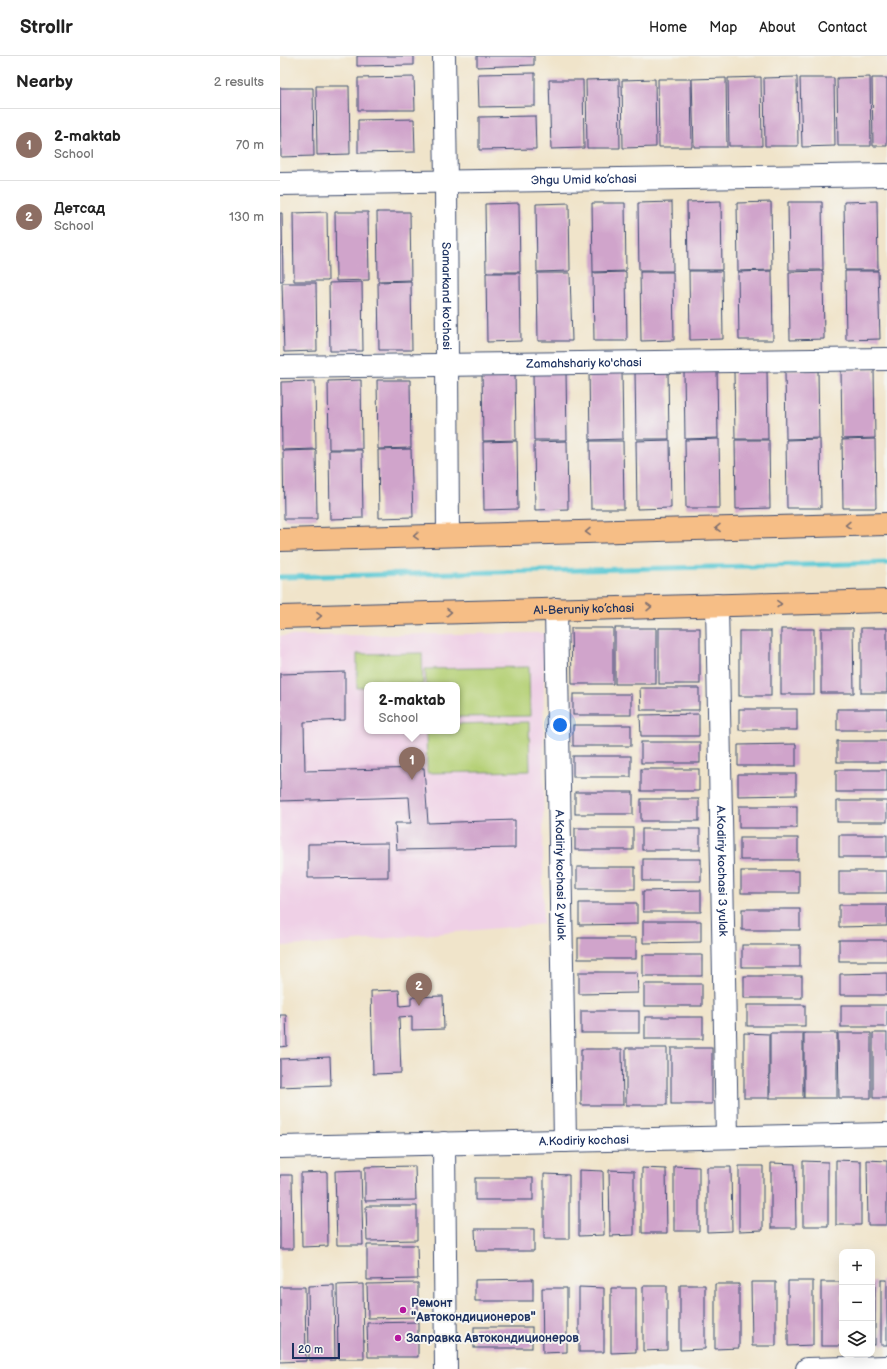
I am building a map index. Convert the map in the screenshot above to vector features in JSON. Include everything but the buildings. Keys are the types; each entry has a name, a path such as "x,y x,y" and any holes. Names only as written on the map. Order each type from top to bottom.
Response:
{"main road":[{"path":"280,540 887,524"},
{"name":"Al-Beruniy ko’chasi","path":"280,617 887,600"}],"street":[{"name":"Samarkand ko'chasi","path":"444,56 448,535"},
{"name":"Эhgu Umid ko’chasi","path":"280,184 887,176"},
{"name":"Zamahshariy ko'chasi","path":"280,367 887,359"},
{"name":"A.Kodiriy kochasi 3 yulak","path":"717,605 727,1137"},
{"name":"A.Kodiriy kochasi 2 yulak","path":"556,609 565,1140"},
{"name":"A.Kodiriy kochasi","path":"280,1146 887,1134"},
{"path":"444,1143 446,1369"},
{"path":"807,1369 887,1367"}],"shaded area":[{"path":"544,633 543,924 313,945 280,946 280,636"}],"green space":[{"path":"422,653 423,682 364,682 364,687 357,688 357,654"},
{"path":"529,667 530,716 460,717 460,682 426,682 425,669"},
{"path":"529,722 530,771 427,773 426,734 460,734 460,724"}],"waterway":[{"path":"280,577 887,563"}],"place":[{"name":"2-maktab","path":"412,780"},
{"name":"Детсад","path":"419,1006"},
{"name":"Ремонт \"Автокондиционеров\"","path":"403,1310"},
{"name":"Заправка Автокондиционеров","path":"398,1338"}]}
